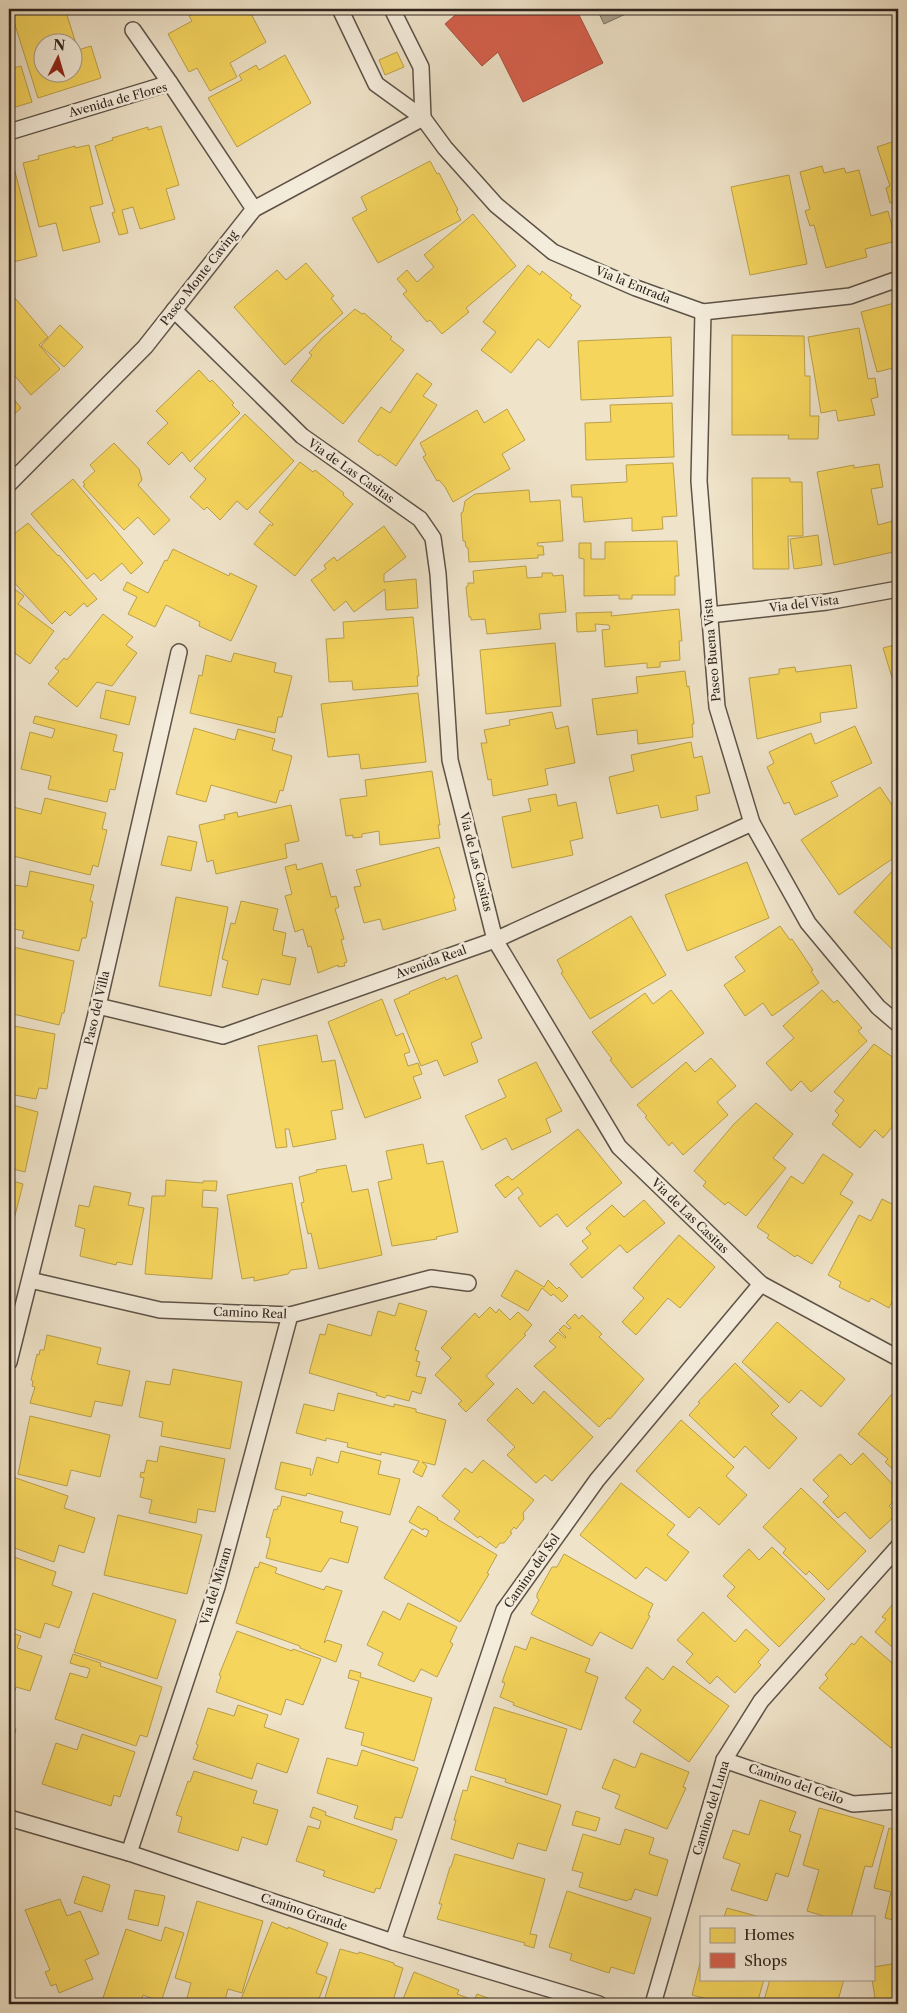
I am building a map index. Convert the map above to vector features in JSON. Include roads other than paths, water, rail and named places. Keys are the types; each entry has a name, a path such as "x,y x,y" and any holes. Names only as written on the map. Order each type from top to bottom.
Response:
{"lane":[{"name":"Via la Entrada","path":"340,9 376,84 423,118 445,148 496,205 553,252 636,288 703,312 850,296 898,279"},
{"path":"392,9 420,67 423,118"},
{"path":"133,30 170,83"},
{"name":"Avenida de Flores","path":"9,132 170,83 254,209"},
{"name":"Paseo Monte Caving","path":"9,484 145,347 254,209 423,118"},
{"name":"Via de Las Casitas","path":"174,310 302,436 420,518 433,538 438,574 450,760 495,940 619,1147 760,1284 898,1358"},
{"name":"Paseo Buena Vista","path":"703,312 699,481 717,708 752,823 808,923 878,1007 898,1024"},
{"name":"Via del Vista","path":"709,615 827,602 898,589"},
{"name":"Paso del Villa","path":"9,1362 98,1006 178,652"},
{"name":"Avenida Real","path":"98,1006 223,1036 495,940 752,823"},
{"name":"Camino Real","path":"30,1280 160,1310 290,1315 431,1278 468,1283"},
{"name":"Camino del Sol","path":"393,1942 504,1610 597,1480 760,1284"},
{"name":"Via del Miram","path":"128,1853 217,1587 290,1315"},
{"name":"Camino del Luna","path":"654,2004 724,1760 761,1701 898,1547"},
{"name":"Camino del Ceilo","path":"724,1760 852,1804 898,1801"},
{"name":"Camino Grande","path":"9,1818 128,1853 393,1942 599,2004"}]}
